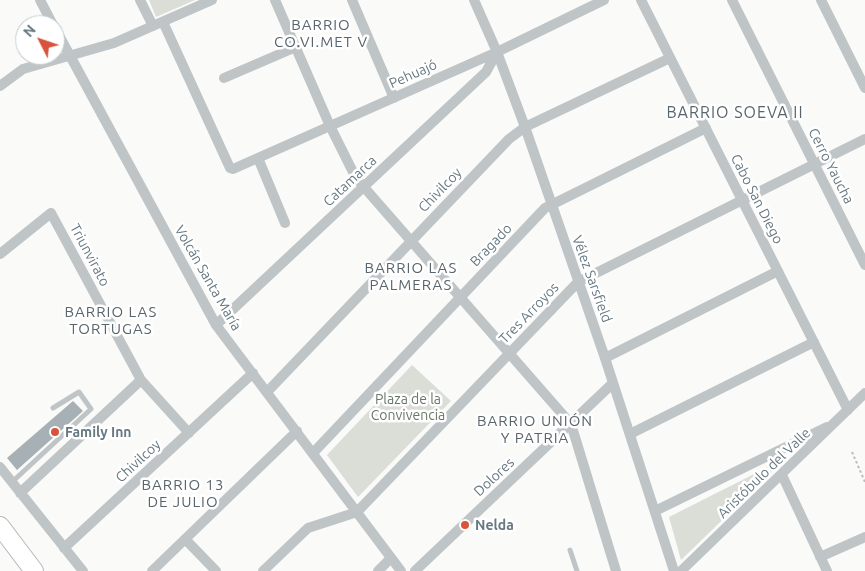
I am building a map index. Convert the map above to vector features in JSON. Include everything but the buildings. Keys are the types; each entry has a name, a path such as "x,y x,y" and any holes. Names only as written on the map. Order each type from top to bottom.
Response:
{"highway":[{"path":"0,526 34,571"}],"street":[{"path":"40,0 48,15"},
{"path":"140,0 158,24"},
{"path":"0,86 23,69 114,44 212,0"},
{"path":"275,0 330,126 356,178 570,424 616,571"},
{"path":"352,0 394,98"},
{"name":"Vélez Sarsfield","path":"474,0 497,52 525,128 605,358 674,571"},
{"name":"Pehuajó","path":"158,24 231,169 497,52 604,0"},
{"name":"Cabo San Diego","path":"641,0 848,410"},
{"name":"Cerro Yaucha","path":"732,0 865,265"},
{"path":"821,0 865,88"},
{"name":"Volcán Santa María","path":"65,46 216,325 401,571"},
{"path":"224,78 296,47"},
{"name":"Catamarca","path":"216,325 486,72 497,52"},
{"name":"Chivilcoy","path":"267,392 509,139 525,128 670,58"},
{"name":"Bragado","path":"313,453 459,298 551,204 706,128"},
{"name":"Tres Arroyos","path":"270,569 308,528 357,512 578,282 865,139"},
{"path":"258,158 285,223"},
{"name":"Triunvirato","path":"1,250 52,213 141,380 189,433"},
{"path":"605,358 778,271"},
{"path":"630,434 814,342"},
{"name":"Chivilcoy","path":"64,548 252,373"},
{"path":"20,493 141,380"},
{"name":"Dolores","path":"415,571 613,383"},
{"name":"Aristóbulo del Valle","path":"681,571 692,567 865,393"},
{"path":"655,511 835,423"},
{"path":"152,571 297,431"},
{"path":"0,467 83,571"},
{"path":"782,475 826,571"},
{"path":"820,557 865,537"},
{"path":"185,539 216,571"},
{"path":"378,571 391,558"}],"lane":[{"path":"11,482 91,409 79,392 53,408"},
{"path":"570,550 578,571"}],"path":[{"path":"852,452 865,482"}],"green space":[{"path":"149,0 195,0 156,17"},
{"name":"Plaza de la Convivencia","path":"412,365 451,401 358,497 327,455"},
{"path":"774,464 776,468 681,560 669,517"}],"place":[{"name":"Family Inn","path":"55,432"},
{"name":"Nelda","path":"465,525"}],"district":[{"name":"BARRIO CO.VI.MET V","path":"321,34"},
{"name":"BARRIO SOEVA II","path":"735,113"},
{"name":"BARRIO LAS PALMERAS","path":"411,276"},
{"name":"BARRIO LAS TORTUGAS","path":"111,320"},
{"name":"BARRIO UNIÓN Y PATRIA","path":"535,430"},
{"name":"BARRIO 13 DE JULIO","path":"183,494"}]}
